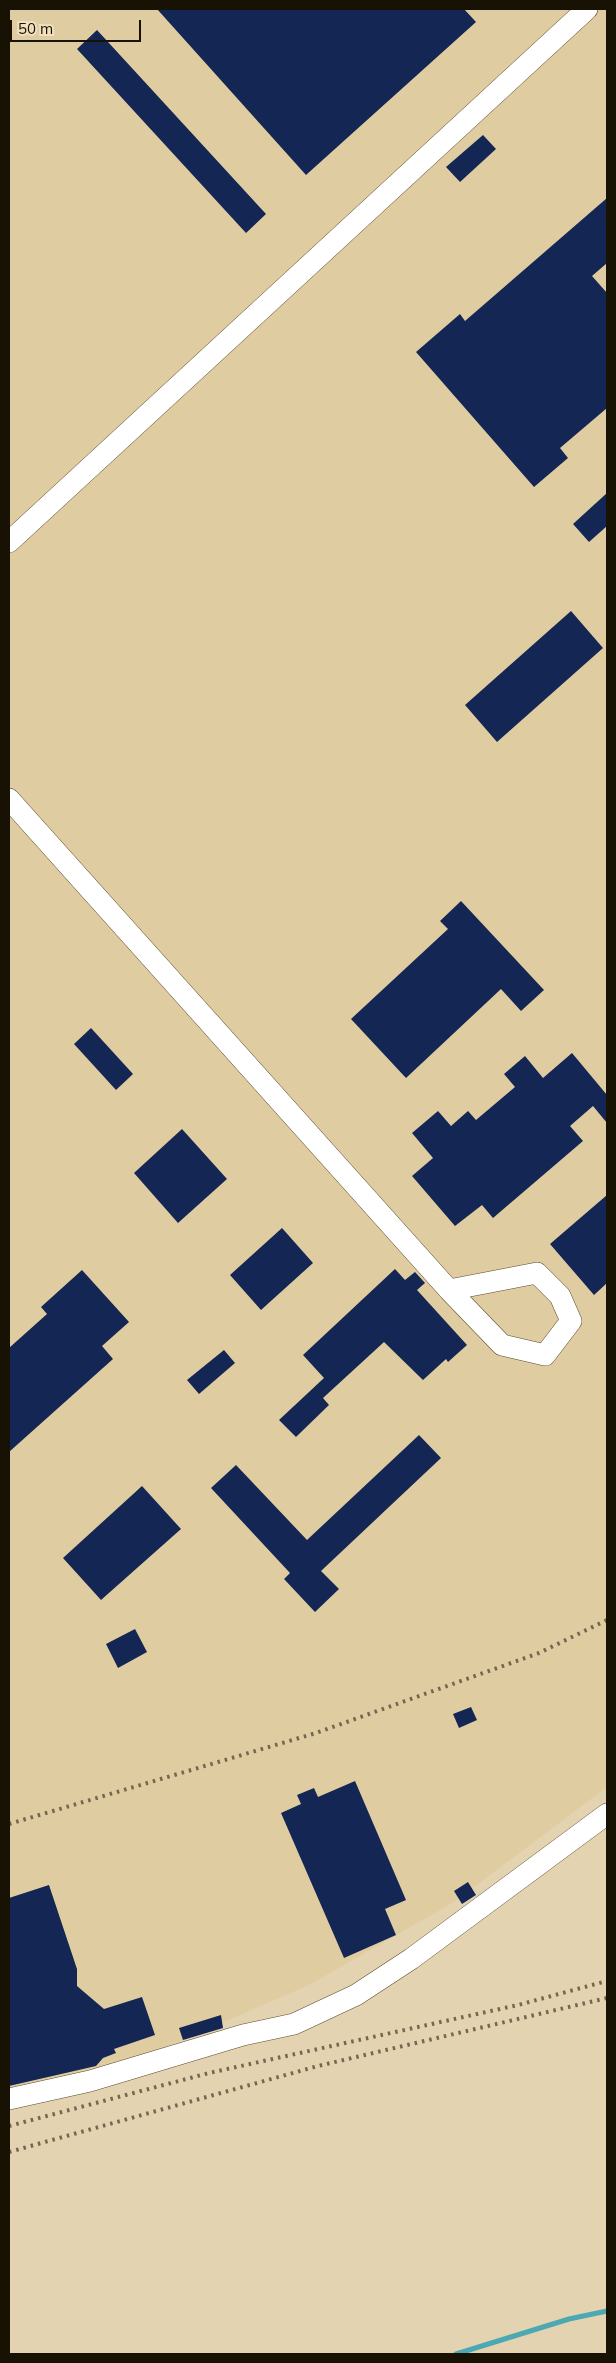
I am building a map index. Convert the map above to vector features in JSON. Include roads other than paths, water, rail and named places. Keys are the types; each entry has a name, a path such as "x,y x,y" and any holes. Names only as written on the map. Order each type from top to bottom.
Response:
{"street":[{"path":"9,542 587,9"},
{"path":"9,799 449,1290 502,1345 545,1355 571,1321 560,1296 536,1273 449,1290"},
{"path":"9,2099 90,2080 243,2035 294,2024 356,1995 411,1959 607,1814"}],"waterway":[{"path":"456,2354 569,2319 607,2311"}],"railway":[{"path":"9,1824 316,1733 539,1653 607,1620"},
{"path":"9,2126 209,2073 518,2005 607,1981"},
{"path":"9,2152 318,2066 607,1998"}]}
